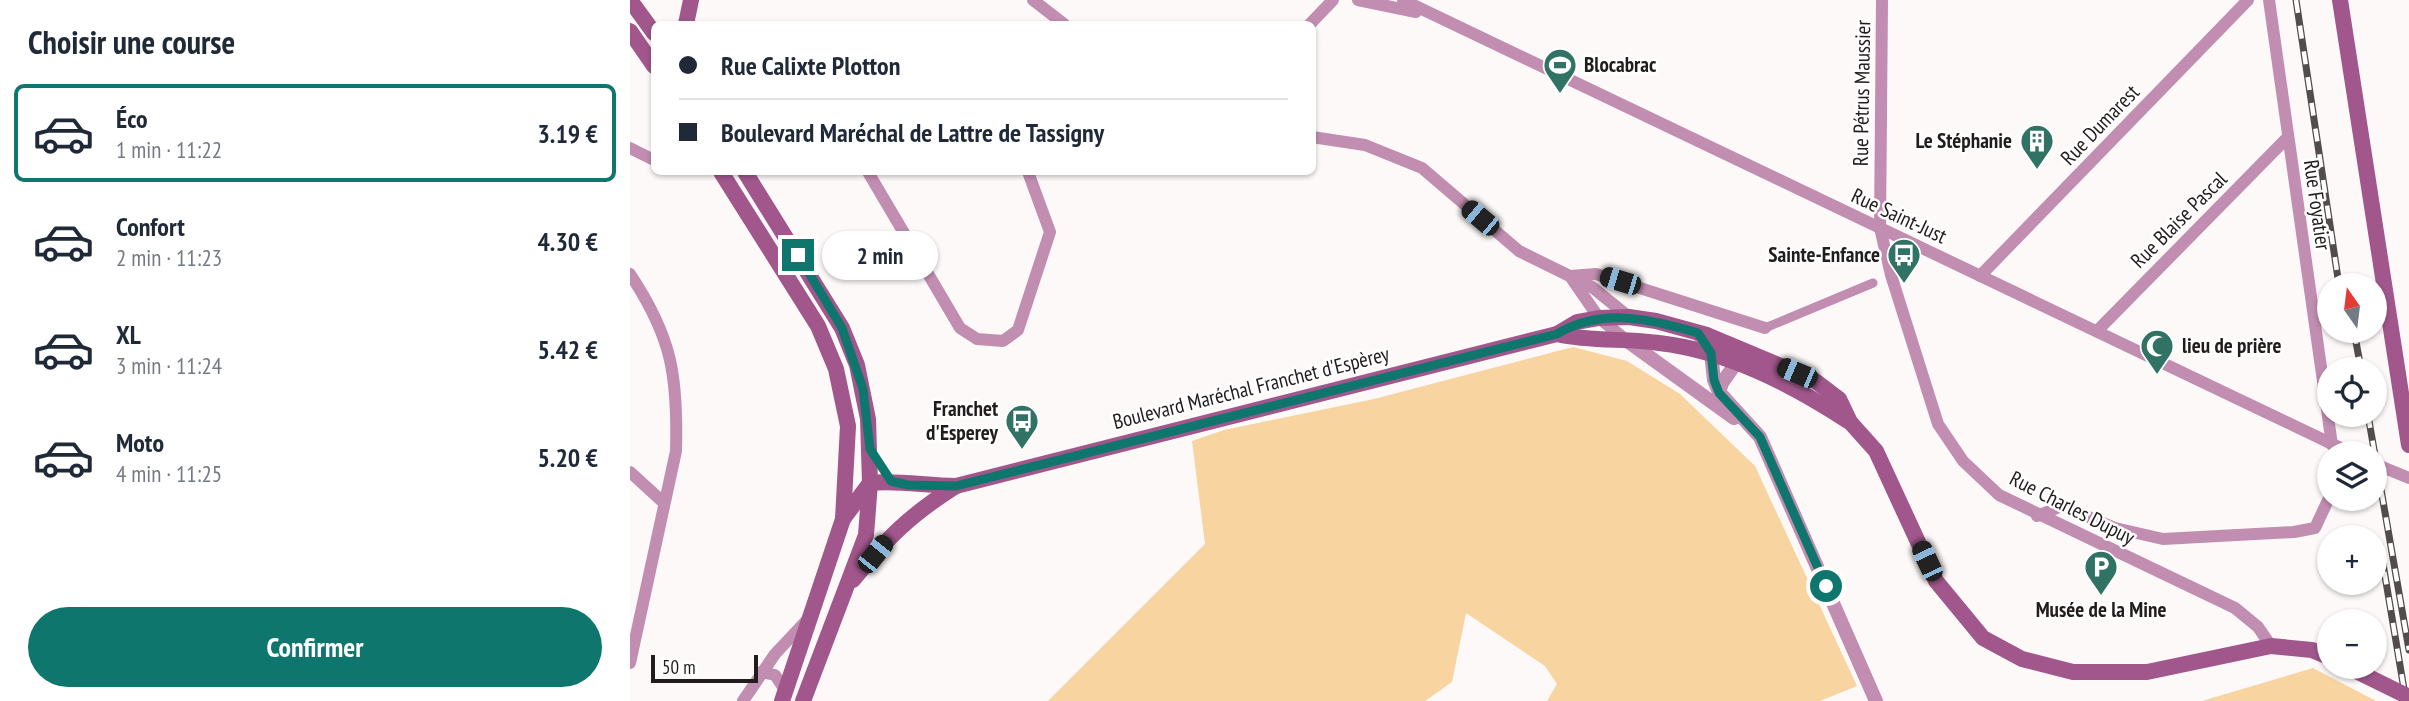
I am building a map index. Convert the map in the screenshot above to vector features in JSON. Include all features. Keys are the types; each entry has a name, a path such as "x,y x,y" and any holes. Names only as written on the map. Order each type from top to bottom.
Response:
{"main road":[{"path":"630,0 651,29"},
{"path":"687,21 691,0"},
{"path":"2340,0 2409,445"},
{"path":"630,31 651,62"},
{"path":"723,175 818,326 836,369 848,426 843,519 783,696"},
{"path":"747,175 842,328 863,389 870,449 866,535 803,701"},
{"name":"Boulevard Maréchal Franchet d'Espèrey","path":"956,486 1557,334 1577,323 1599,318 1629,317 1698,333 1814,380 1839,399 1850,422"},
{"name":"Boulevard Maréchal Franchet d'Espèrey","path":"1557,334 1579,339 1626,340 1711,353 1803,392 1850,422 1876,451 1937,581 1983,638 2020,658 2073,672 2147,672 2271,646 2317,652"},
{"path":"870,449 891,481"},
{"path":"843,519 870,483 891,481 908,485 956,486"},
{"path":"843,593 891,534 918,510 956,486"},
{"path":"2372,679 2409,697"}],"street":[{"path":"1032,0 1060,21"},
{"path":"1313,21 1333,0"},
{"name":"Rue Saint-Just","path":"1358,0 1431,14"},
{"name":"Rue Saint-Just","path":"1403,0 2098,330 2324,441"},
{"name":"Rue Pétrus Maussier","path":"1880,228 1882,0"},
{"name":"Rue Dumarest","path":"1980,276 2248,0"},
{"name":"Rue Foyatier","path":"2269,0 2331,441"},
{"name":"Rue Blaise Pascal","path":"2098,330 2288,137"},
{"path":"1316,139 1365,145 1422,168 1519,251 1592,287 1629,317"},
{"path":"630,148 651,158"},
{"path":"870,175 960,328 977,340 1003,341 1018,330 1049,232 1029,175"},
{"name":"Rue Charles Dupuy","path":"1880,228 1891,275 1938,424 1963,461 1999,495 2037,516 2235,608 2258,627 2271,646"},
{"path":"630,274 659,321 669,349 675,387 676,451 630,663"},
{"path":"1569,276 1595,274 1765,328 1873,283"},
{"path":"1569,276 1599,318 1760,437"},
{"path":"1698,333 1711,353 1714,380 1719,393 1760,437 1876,701"},
{"path":"1719,393 1737,363"},
{"path":"2387,469 2409,478"},
{"path":"630,472 664,503"},
{"path":"2037,516 2062,506 2115,528 2163,539 2294,532 2315,528 2323,511"},
{"path":"743,701 761,672 808,620"},
{"path":"761,672 775,675 783,696"}],"shaded area":[{"path":"1573,347 1627,361 1680,394 1755,466 1857,686 1820,701 1547,701 1557,684 1545,666 1466,613 1452,682 1425,701 1048,701 1205,544 1192,441 1224,430 1374,399"},
{"path":"2313,668 2317,670 2317,679 2334,679 2376,701 2202,701"}],"railway":[{"path":"2296,0 2337,273"},
{"path":"2356,343 2359,357"},
{"path":"2370,427 2409,650"},
{"path":"2387,588 2406,701"}],"place":[{"name":"Blocabrac","path":"1560,95"},
{"name":"Le Stéphanie","path":"2037,171"},
{"name":"Sainte-Enfance","path":"1904,285"},
{"name":"lieu de prière","path":"2157,376"},
{"name":"Franchet d'Esperey","path":"1022,451"},
{"name":"Musée de la Mine","path":"2101,597"}],"route":[{"path":"798,255 842,328 857,365 866,404 870,449 891,481 908,485 956,486 1464,355 1557,334 1577,323 1599,318 1629,317 1656,321 1698,333 1711,353 1714,380 1719,393 1760,437 1826,586"}]}
